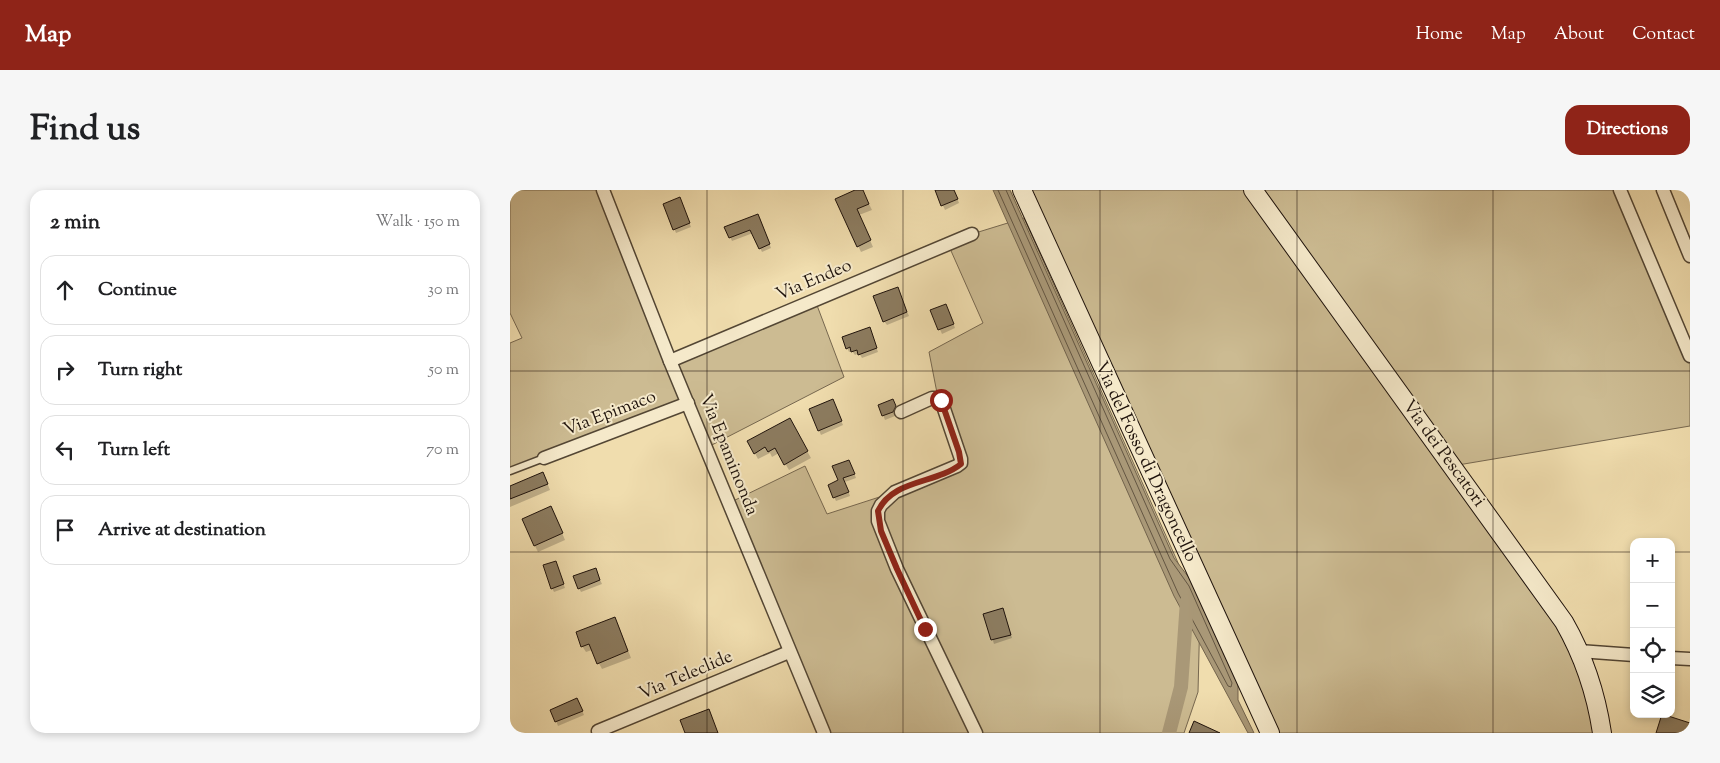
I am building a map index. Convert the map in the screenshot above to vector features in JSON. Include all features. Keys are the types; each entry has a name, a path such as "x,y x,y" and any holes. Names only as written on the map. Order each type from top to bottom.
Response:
{"street":[{"name":"Via Epaminonda","path":"603,190 670,360 824,733"},
{"name":"Via del Fosso di Dragoncello","path":"1022,190 1270,733"},
{"name":"Via dei Pescatori","path":"1253,190 1556,612 1579,651 1594,692 1602,733"},
{"path":"1620,190 1690,356"},
{"path":"1663,190 1690,256"},
{"name":"Via Endeo","path":"670,360 972,234"},
{"path":"901,412 932,398 941,400 961,459 961,464 957,466 895,492 881,505 878,511 878,520 897,569 976,733"},
{"name":"Via Epimaco","path":"544,458 688,403"},
{"path":"1579,651 1630,655"},
{"name":"Via Teleclide","path":"599,733 598,731 790,652"},
{"path":"1675,658 1690,660"}],"lane":[{"path":"510,471 544,458"}],"shaded area":[{"path":"510,190 603,190 670,360 815,300 844,377 706,448 688,404 510,471 510,343 522,338 510,313"},
{"path":"1022,190 1620,190 1690,356 1690,426 1452,466 1564,622 1602,733 1270,733"},
{"path":"1024,218 1200,612 1198,692 1184,733 825,733 729,503 805,466 827,514 895,492 961,459 938,398 929,352 983,323 948,244 972,234"}],"water":[{"path":"993,190 1010,190 1174,558 1193,583 1238,684 1238,700 1254,733 1248,733 1174,596"}],"building":[{"path":"855,190 863,190 869,204 857,209 871,240 857,247 835,199"},
{"path":"935,190 954,190 958,199 941,206"},
{"path":"680,197 690,223 673,230 663,204"},
{"path":"758,214 770,244 759,249 750,230 729,238 724,227"},
{"path":"898,287 907,312 883,322 873,296"},
{"path":"946,304 954,324 938,330 930,310"},
{"path":"870,327 877,348 858,355 857,350 851,352 850,347 846,349 842,337"},
{"path":"833,399 842,421 818,431 809,409"},
{"path":"893,399 896,406 893,412 882,416 878,405"},
{"path":"790,418 808,451 784,465 775,448 768,452 765,447 754,454 747,441"},
{"path":"849,460 855,474 843,478 849,492 833,498 828,485 838,480 832,466"},
{"path":"543,472 548,484 510,499 510,486"},
{"path":"551,506 563,533 534,546 522,519"},
{"path":"556,561 564,584 551,589 543,565"},
{"path":"596,568 600,580 578,589 573,576"},
{"path":"1003,608 1011,635 991,640 983,614"},
{"path":"615,617 628,651 597,664 589,644 581,647 576,632"},
{"path":"577,698 583,711 555,722 550,710"},
{"path":"709,709 718,733 685,733 680,720"},
{"path":"1661,718 1674,718 1690,723 1690,733 1656,733"},
{"path":"1194,721 1220,733 1189,733"}],"waterway":[{"path":"1169,733 1181,687 1187,601"}],"route":[{"path":"925,629 881,531 878,511 886,499 895,492 961,464 959,452 941,400"}]}
